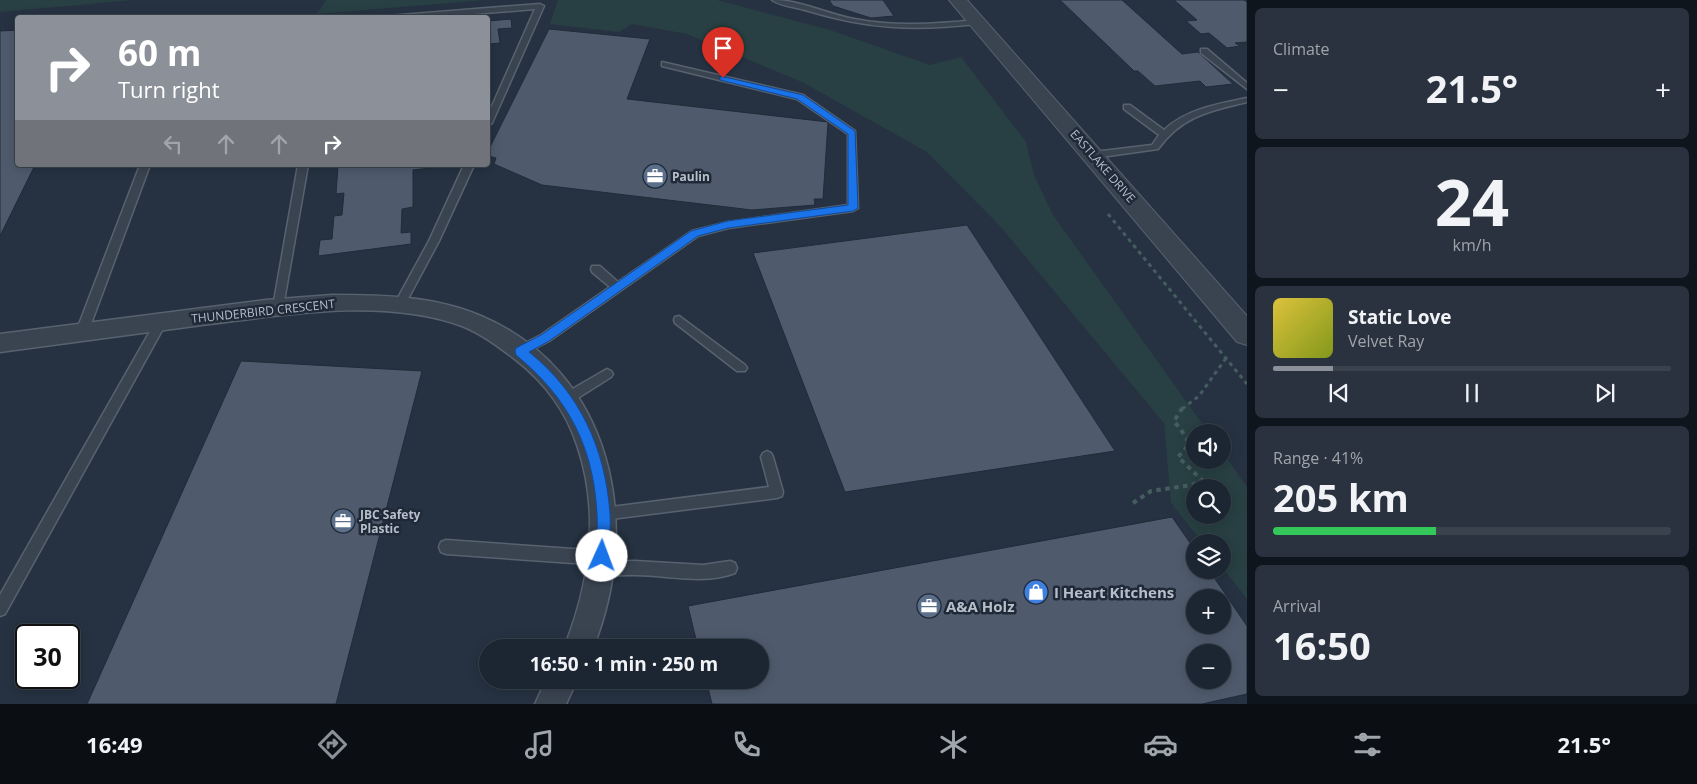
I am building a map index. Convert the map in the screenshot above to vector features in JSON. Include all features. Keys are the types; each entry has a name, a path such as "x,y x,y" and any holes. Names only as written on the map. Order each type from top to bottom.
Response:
{"street":[{"name":"EASTLAKE DRIVE","path":"958,0 1247,334"},
{"name":"THUNDERBIRD CRESCENT","path":"0,343 278,307 342,303 399,305 465,318 493,333 544,370 566,399 584,429 590,445 597,469 604,514 601,562 594,606 581,639"},
{"path":"550,704 558,689"}],"lane":[{"path":"776,0 856,22 886,26 923,28 977,22"},
{"path":"420,15 516,6 540,6 490,119"},
{"path":"1204,51 1247,87"},
{"path":"520,351 545,338 695,233 728,225 853,208 852,133 800,97 665,64"},
{"path":"1094,155 1156,147 1164,134 1196,112 1247,100"},
{"path":"1127,107 1164,134"},
{"path":"82,332 144,167"},
{"path":"278,307 303,167"},
{"path":"399,305 434,242 468,167"},
{"path":"596,269 617,287"},
{"path":"679,320 741,368"},
{"path":"0,609 161,322"},
{"path":"566,399 607,374"},
{"path":"604,514 777,492 767,457"},
{"path":"446,547 573,556 635,568 703,572 730,568"}],"path":[{"path":"1132,503 1151,492 1192,485 1202,480 1178,457 1186,448 1187,438 1174,422 1180,409 1199,396 1226,358"}],"green space":[{"path":"0,0 133,0 0,12"},
{"path":"326,0 485,0 317,14"},
{"path":"558,0 717,0 830,30 930,65 961,57 1026,142 1034,175 1053,215 1202,424 1186,424 1186,469 1231,469 1231,464 1247,487 1247,599 1231,578 1231,534 1196,534 1188,524 1231,524 1231,479 1186,479 1186,522 1171,503 1164,423 1000,226 927,152 804,83 687,34 632,24 619,32 550,24"}],"building":[{"path":"829,0 883,0 894,16 871,18 833,6"},
{"path":"1060,0 1122,0 1182,54 1198,52 1233,84 1206,87 1200,81 1155,86 1138,71 1134,71"},
{"path":"1174,0 1244,0 1247,2 1247,42 1235,43 1240,46 1227,48 1209,33 1201,34 1186,21 1197,20"},
{"path":"511,19 512,28 498,29 500,43 490,44 490,21"},
{"path":"549,29 650,39 627,99 828,122 823,199 814,199 815,205 752,210 542,185 494,164 496,158 490,156 490,147"},
{"path":"15,30 15,167 34,167 0,236 0,31"},
{"path":"338,167 430,167 413,170 413,207 402,209 401,233 411,232 411,244 318,256 320,240 332,239 334,216 342,215 344,193 336,194"},
{"path":"967,225 1115,451 845,492 753,253"},
{"path":"241,361 422,371 336,704 87,704"},
{"path":"1172,517 1186,537 1186,579 1215,579 1222,589 1186,589 1186,634 1231,634 1231,602 1247,626 1247,694 1202,704 712,704 708,689 769,689 769,639 696,639 688,606"}],"place":[{"name":"Paulin","path":"655,176"},
{"name":"JBC Safety Plastic","path":"343,521"},
{"name":"I Heart Kitchens","path":"1036,592"},
{"name":"A&A Holz","path":"929,606"}],"route":[{"path":"602,556 604,514 600,484 584,429 566,399 544,370 520,351 545,338 695,233 728,225 853,208 852,133 800,97 723,78"}]}
